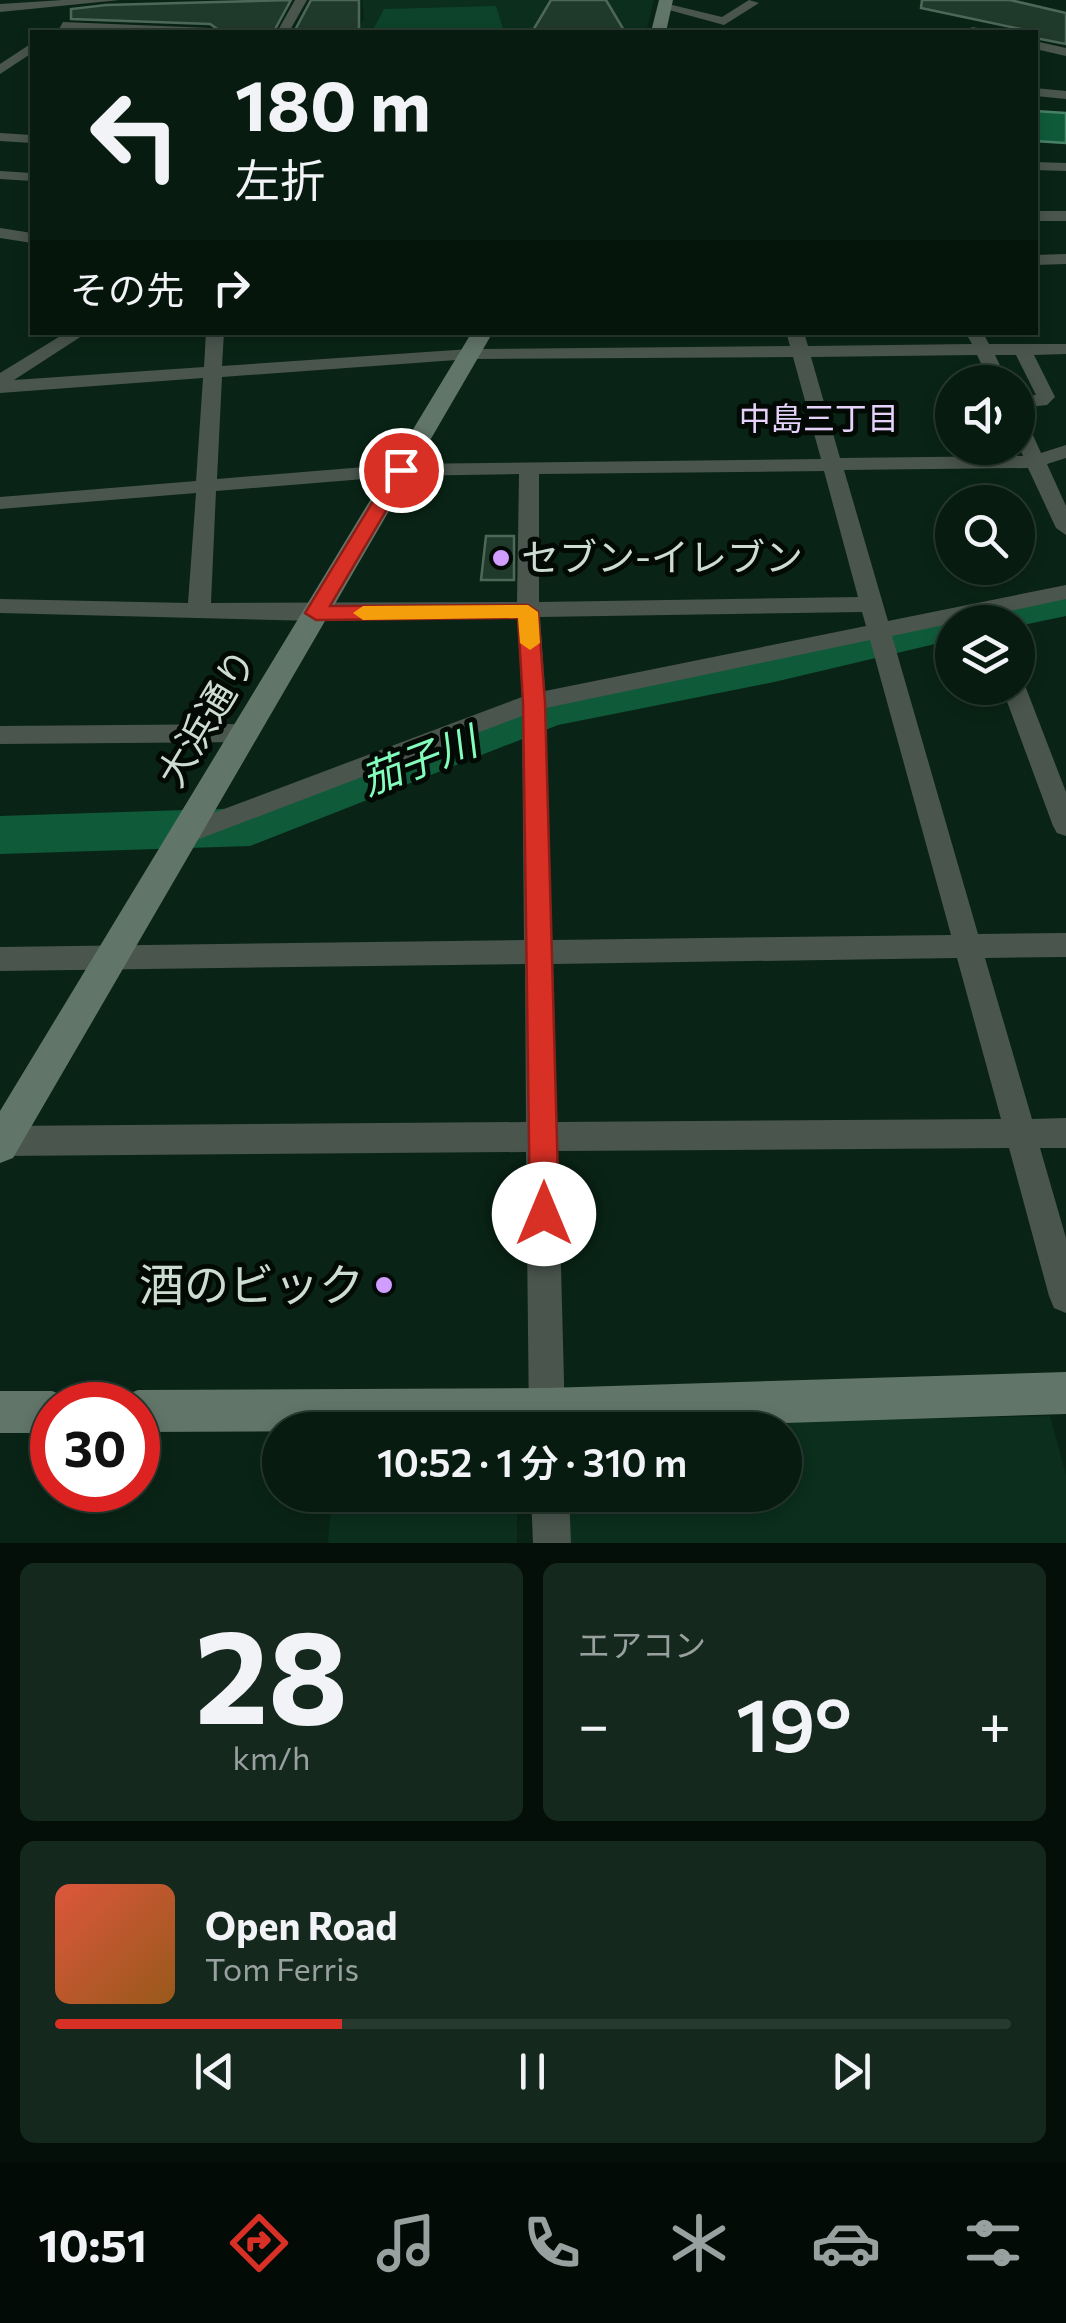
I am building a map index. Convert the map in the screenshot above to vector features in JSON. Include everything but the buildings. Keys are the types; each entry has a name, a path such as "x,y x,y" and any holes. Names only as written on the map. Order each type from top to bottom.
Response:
{"street":[{"path":"58,29 103,0"},
{"path":"0,8 114,0"},
{"path":"283,30 301,0"},
{"path":"658,30 665,4 724,20 752,3 743,0"},
{"path":"58,29 109,30"},
{"path":"1038,46 1066,52"},
{"path":"0,70 30,48"},
{"path":"1038,92 1066,95"},
{"path":"0,136 30,139"},
{"path":"0,158 10,159 0,172"},
{"path":"1038,166 1066,167"},
{"path":"0,172 30,176"},
{"path":"1038,216 1066,216"},
{"path":"0,233 30,238"},
{"path":"1038,260 1066,259"},
{"path":"0,384 75,335"},
{"path":"198,611 215,335"},
{"path":"0,384 212,373 476,343 979,341 1022,349 1066,348"},
{"path":"979,341 990,365"},
{"path":"798,342 1066,1296"},
{"name":"大浜通り","path":"1,1142 476,343"},
{"path":"1022,349 1030,365"},
{"path":"1035,376 1046,398 1035,402"},
{"path":"1035,462 1066,451"},
{"path":"0,503 401,470 935,464"},
{"path":"1035,464 1066,528"},
{"path":"529,469 528,612 534,702 547,1412"},
{"path":"1021,605 1066,592"},
{"path":"0,606 316,613 935,616"},
{"path":"185,834 534,702 874,617"},
{"path":"1020,705 1066,826"},
{"path":"0,735 245,733"},
{"path":"0,959 1066,945"},
{"path":"1,1142 1066,1133"},
{"path":"701,1412 1066,1393"},
{"path":"0,1412 30,1412"},
{"path":"160,1412 262,1414"},
{"path":"551,1512 552,1543"}],"shaded area":[{"path":"362,0 654,0 646,30 357,30 364,19"},
{"path":"496,6 503,30 373,30 384,9"},
{"path":"1038,111 1066,113 1066,143 1038,141"},
{"path":"1050,1416 1066,1475 1066,1543 558,1543 557,1512 802,1512 802,1421"},
{"path":"331,1512 517,1512 517,1543 328,1543"}],"waterway":[{"name":"茄子川","path":"1035,608 1066,602"},
{"name":"茄子川","path":"0,835 250,827 550,710 774,667 935,629"}],"slow traffic":[{"path":"363,613 528,612 530,643"}],"place":[{"name":"セブン-イレブン","path":"501,558"},
{"name":"酒のビック","path":"384,1285"}],"district":[{"name":"中島三丁目","path":"819,419"}],"route":[{"path":"401,470 316,613 528,612 534,702 544,1214"}]}
